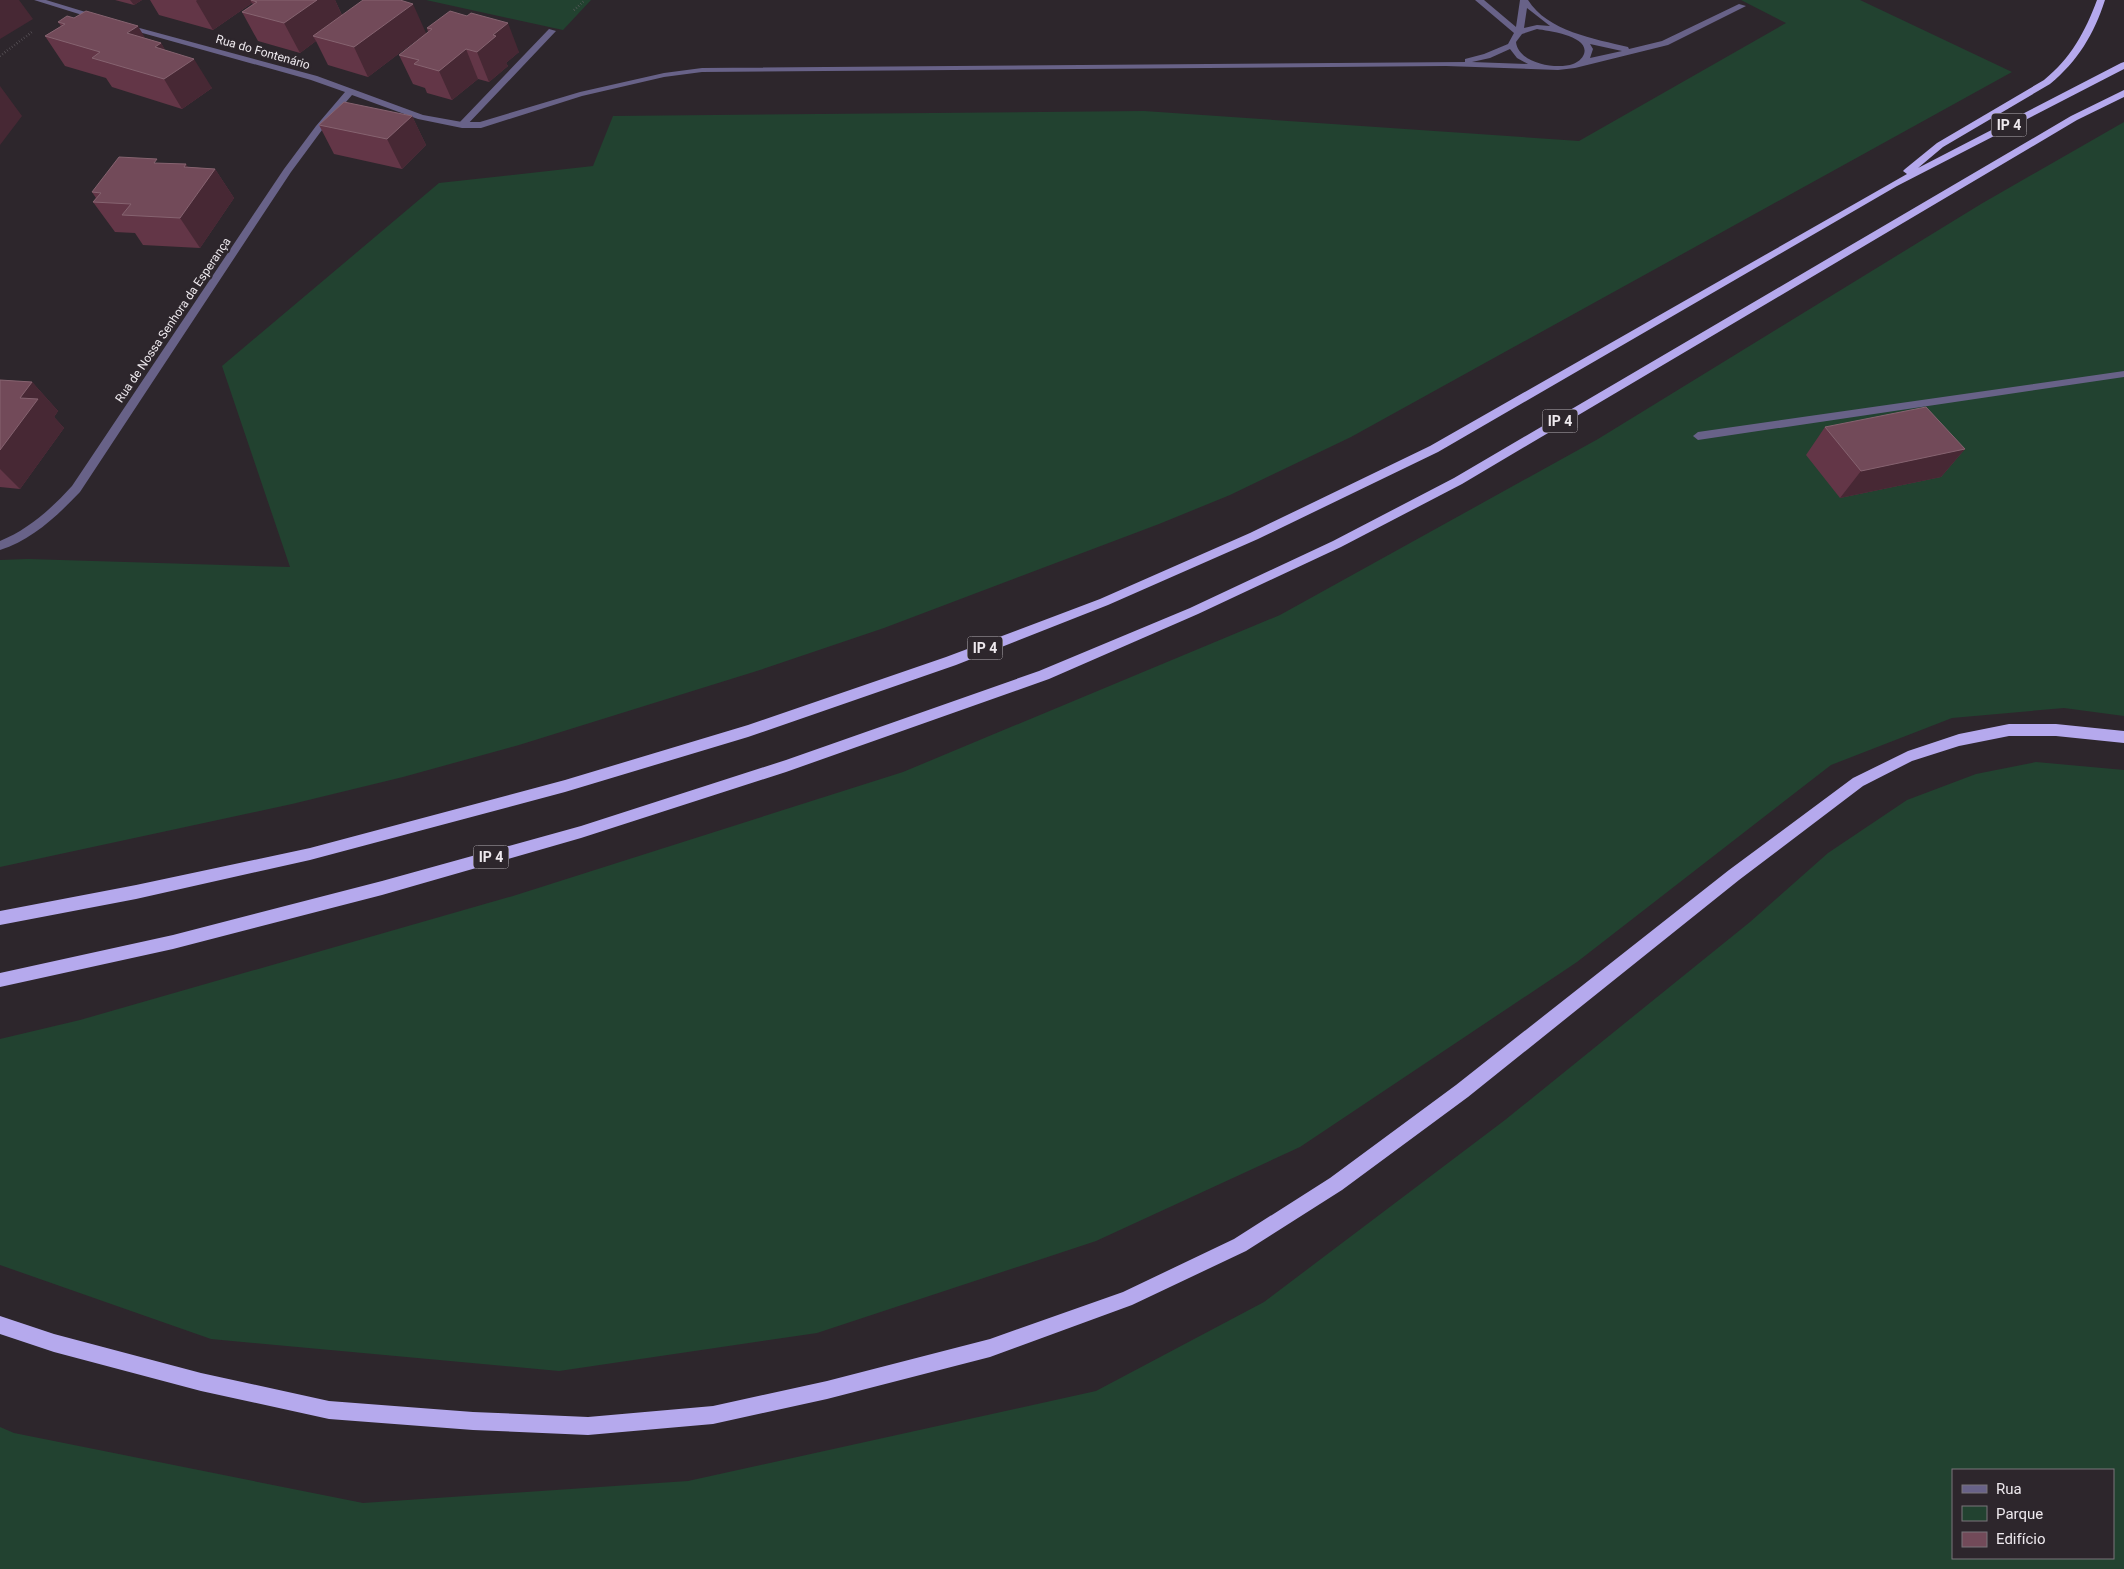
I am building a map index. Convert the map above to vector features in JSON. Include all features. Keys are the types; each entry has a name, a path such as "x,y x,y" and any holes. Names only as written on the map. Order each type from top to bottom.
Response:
{"highway":[{"path":"1894,184 1940,145 2047,82 2061,71 2081,48 2101,0"},
{"name":"IP 4","path":"0,918 136,892 310,854 565,786 748,731 951,662 1095,606 1254,536 1434,450 1894,184 2124,65"},
{"name":"IP 4","path":"0,980 182,939 382,888 581,832 786,766 1044,675 1194,611 1337,544 1458,482 2066,123 2124,93"},
{"path":"0,1326 54,1343 201,1382 329,1410 474,1421 588,1426 713,1415 827,1390 990,1348 1126,1299 1240,1245 1336,1184 1462,1091 1665,929 1858,782 1908,757 1950,742 2009,730 2056,730 2124,737"}],"street":[{"path":"38,0 105,19"},
{"path":"1479,0 1519,33"},
{"path":"1519,33 1524,1"},
{"path":"1524,1 1542,18 1580,39 1635,50"},
{"path":"1446,64 1572,66 1651,47 1678,38 1742,6"},
{"name":"Rua do Fontenário","path":"114,22 296,73 414,115 462,125 481,125 580,94 664,75 702,70 1446,64"},
{"path":"1547,67 1523,58 1512,45 1513,38 1519,33 1538,27 1561,30"},
{"path":"462,125 552,31"},
{"path":"1580,39 1588,51 1581,63"},
{"path":"1446,64 1474,60 1512,45"},
{"name":"Rua de Nossa Senhora da Esperança","path":"0,546 33,529 57,509 76,489 287,171 319,128 351,91"},
{"path":"1698,436 2124,374"}],"green space":[{"path":"426,0 591,0 563,30"},
{"path":"1741,0 1860,0 2012,72 1351,437 1230,495 1159,524 884,628 760,670 519,745 403,777 292,804 0,867 0,560 28,559 290,567 222,366 439,183 593,166 613,116 1144,111 1579,141 1786,23"},
{"path":"2124,122 2124,716 2064,708 1952,718 1831,765 1577,962 1300,1147 1096,1241 817,1333 559,1371 211,1339 0,1265 0,1039 80,1020 513,896 903,772 1280,615 1598,439 1981,204"},
{"path":"2036,762 2124,770 2124,1569 0,1569 0,1427 14,1433 363,1503 688,1481 1096,1391 1264,1302 1505,1120 1750,922 1828,853 1907,800 1976,774"}],"building":[{"path":"251,0 317,0 284,23 242,12 257,2"},
{"path":"363,0 400,0 413,4 354,47 313,36"},
{"path":"86,11 138,26 127,33 161,43 155,47 194,59 164,79 92,58 100,52 45,36 65,24 58,22 67,16 74,18"},
{"path":"450,11 467,16 471,13 508,23 477,52 466,49 439,71 414,64 419,60 399,55 432,29 427,28"},
{"path":"344,102 412,116 387,139 319,125"},
{"path":"119,157 157,159 154,163 186,164 184,167 215,169 180,218 122,215 131,204 93,202 101,193 92,192"},
{"path":"0,380 32,382 20,398 38,399 0,450"},
{"path":"1926,407 1965,449 1861,471 1825,427"}]}
